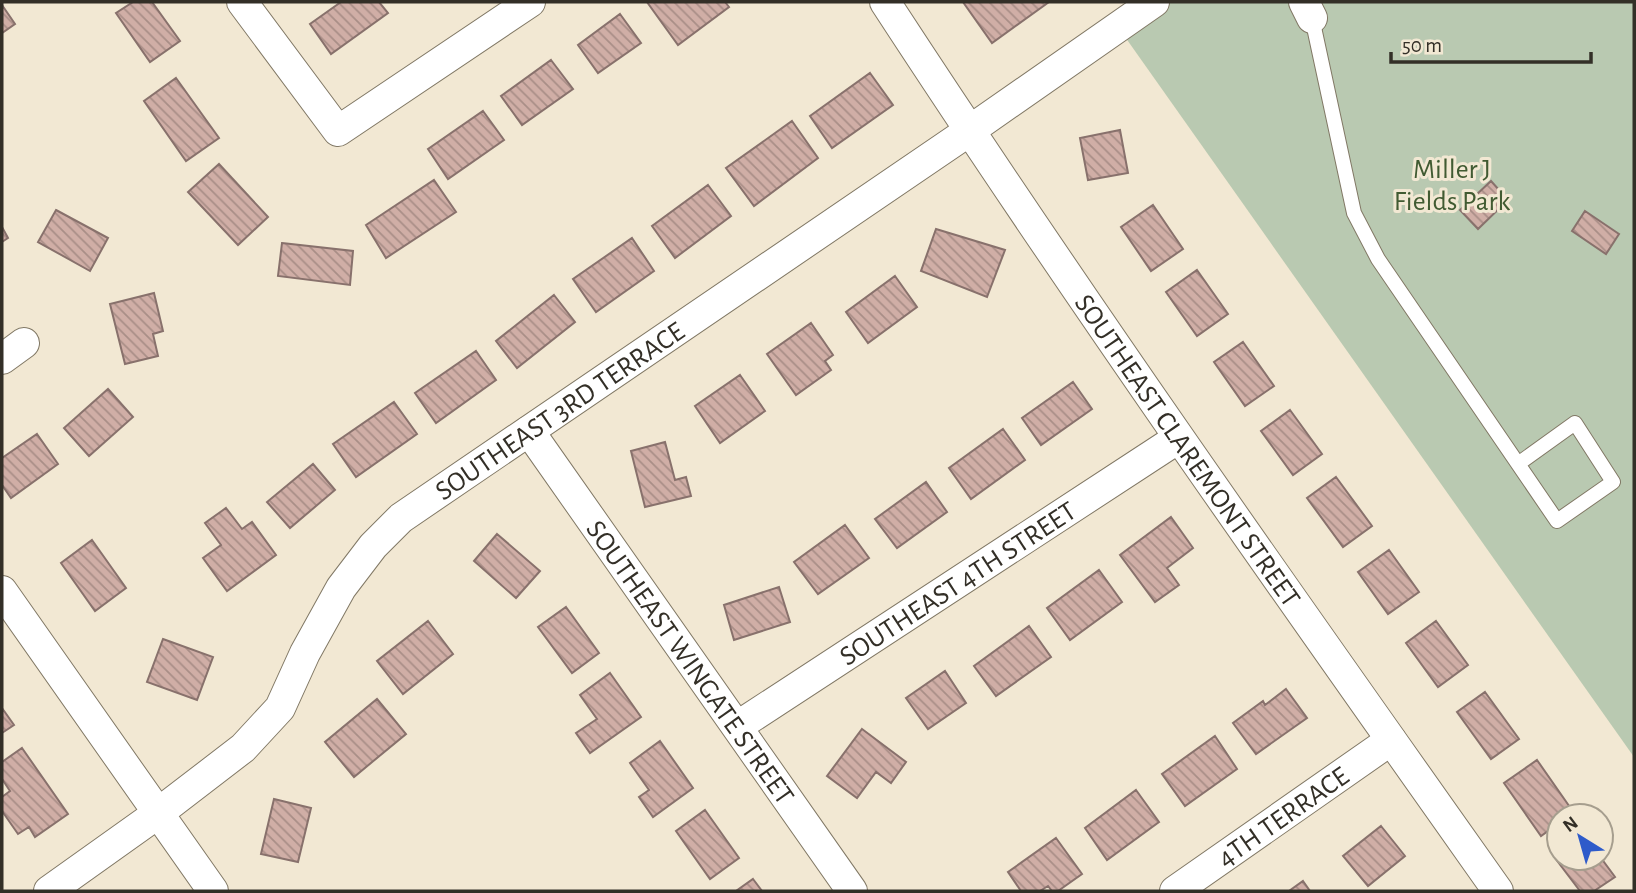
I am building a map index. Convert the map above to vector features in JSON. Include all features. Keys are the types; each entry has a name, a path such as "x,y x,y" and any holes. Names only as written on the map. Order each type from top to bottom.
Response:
{"street":[{"path":"242,2 338,131 530,2"},
{"name":"SOUTHEAST CLAREMONT STREET","path":"886,2 969,131 1177,439 1498,891"},
{"name":"SOUTHEAST 3RD TERRACE","path":"49,891 243,748 281,708 304,653 341,587 401,518 969,131 1150,4"},
{"name":"SOUTHEAST WINGATE STREET","path":"529,431 852,891"},
{"name":"SOUTHEAST 4TH STREET","path":"738,726 1177,439"},
{"path":"2,591 213,891"},
{"name":"4TH TERRACE","path":"1175,891 1391,740"}],"lane":[{"path":"1308,10 1354,213 1378,259 1518,464 1557,521 1613,482 1575,423 1518,464"}],"green space":[{"name":"Miller J Fields Park","path":"1154,2 1634,2 1634,757 1118,27"}],"building":[{"path":"133,2 152,2 180,41 150,62 116,13"},
{"path":"341,2 379,2 388,13 331,54 310,24"},
{"path":"647,2 725,2 729,7 678,45"},
{"path":"963,2 1049,2 992,43"},
{"path":"2,5 15,24 2,33"},
{"path":"620,14 641,43 598,73 578,45"},
{"path":"551,60 573,89 522,125 501,96"},
{"path":"870,73 893,105 832,148 810,116"},
{"path":"176,78 219,138 186,161 144,101"},
{"path":"483,111 504,140 448,179 428,149"},
{"path":"792,121 818,158 754,206 726,168"},
{"path":"1120,130 1128,173 1088,180 1080,138"},
{"path":"219,164 268,217 238,245 188,192"},
{"path":"434,180 456,212 386,258 366,225"},
{"path":"1491,181 1508,200 1478,229 1460,210"},
{"path":"708,185 731,216 675,258 652,226"},
{"path":"1153,205 1183,249 1151,271 1121,227"},
{"path":"56,210 108,238 90,271 38,242"},
{"path":"1585,211 1619,234 1606,254 1572,231"},
{"path":"2,227 8,238 2,242"},
{"path":"936,229 1005,250 987,297 921,271"},
{"path":"632,238 654,271 596,312 573,279"},
{"path":"282,243 353,251 350,285 278,276"},
{"path":"1197,270 1228,314 1197,336 1166,292"},
{"path":"895,276 917,307 868,343 846,312"},
{"path":"154,293 163,331 153,334 158,356 125,364 110,304"},
{"path":"554,295 575,322 517,368 496,341"},
{"path":"811,323 833,355 825,361 831,370 796,395 767,354"},
{"path":"1243,342 1274,386 1245,406 1214,362"},
{"path":"476,351 496,380 436,423 415,393"},
{"path":"740,375 765,411 720,443 695,406"},
{"path":"1073,382 1092,409 1041,445 1022,418"},
{"path":"108,389 133,417 89,456 64,428"},
{"path":"394,402 417,434 356,477 333,444"},
{"path":"1290,410 1322,454 1293,475 1261,431"},
{"path":"1003,429 1025,460 971,499 949,468"},
{"path":"37,434 58,464 11,498 2,485 2,458"},
{"path":"665,442 675,480 686,477 691,496 645,507 631,451"},
{"path":"313,464 335,490 290,528 267,502"},
{"path":"1336,477 1372,526 1343,547 1307,498"},
{"path":"926,482 947,512 897,548 875,519"},
{"path":"226,508 242,529 252,522 276,555 227,591 203,558 221,545 205,523"},
{"path":"1171,517 1193,548 1167,568 1179,585 1155,602 1120,555"},
{"path":"845,525 869,558 818,594 794,562"},
{"path":"497,534 540,571 516,598 474,561"},
{"path":"92,540 126,588 95,611 61,563"},
{"path":"1389,550 1419,592 1388,614 1358,572"},
{"path":"1099,570 1122,602 1070,640 1047,608"},
{"path":"779,587 790,622 734,640 724,605"},
{"path":"566,607 599,653 572,673 538,627"},
{"path":"428,621 453,654 403,694 377,661"},
{"path":"1436,621 1468,665 1438,687 1406,643"},
{"path":"1029,626 1051,657 996,696 974,666"},
{"path":"163,639 213,657 197,700 147,682"},
{"path":"945,671 966,703 928,729 906,698"},
{"path":"610,673 641,717 590,753 576,733 597,719 580,695"},
{"path":"1286,689 1307,718 1256,754 1233,723 1263,701 1265,705"},
{"path":"1485,692 1519,739 1491,759 1457,712"},
{"path":"377,699 406,734 354,777 325,742"},
{"path":"2,708 14,725 2,733"},
{"path":"862,729 906,762 891,783 876,772 857,798 827,776"},
{"path":"1215,736 1237,769 1185,806 1162,774"},
{"path":"660,741 693,788 653,817 639,797 649,790 630,763"},
{"path":"22,748 68,814 35,837 29,827 18,834 2,811 2,797 10,791 2,779 2,762"},
{"path":"1537,760 1566,802 1545,802 1545,833 1541,836 1504,783"},
{"path":"1136,790 1159,822 1107,860 1085,828"},
{"path":"274,799 311,808 298,862 261,854"},
{"path":"705,810 739,858 710,879 676,831"},
{"path":"1381,826 1405,856 1368,886 1343,856"},
{"path":"1056,838 1082,874 1058,891 1052,891 1048,886 1040,891 1021,891 1008,872"},
{"path":"1566,872 1611,872 1615,877 1594,891 1580,891"},
{"path":"753,879 762,891 736,891"},
{"path":"1303,881 1310,891 1289,891"}]}
